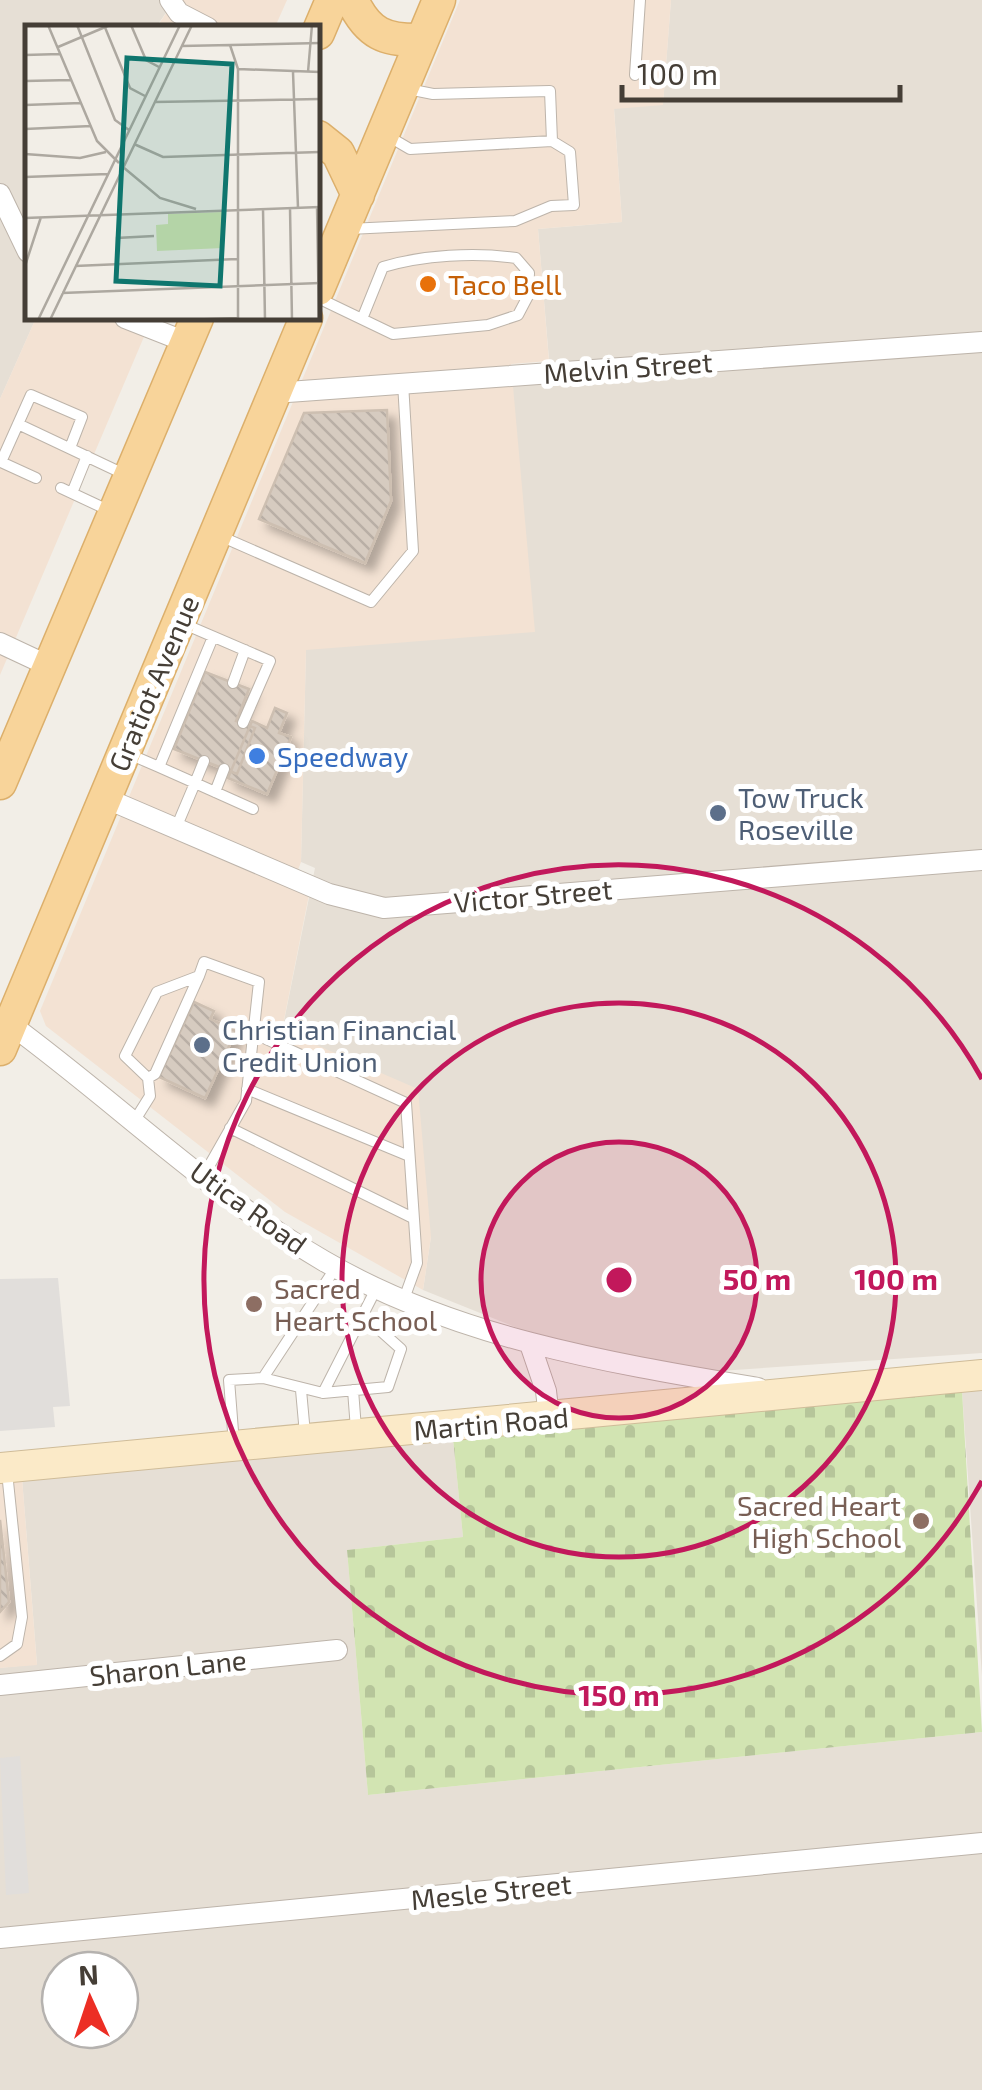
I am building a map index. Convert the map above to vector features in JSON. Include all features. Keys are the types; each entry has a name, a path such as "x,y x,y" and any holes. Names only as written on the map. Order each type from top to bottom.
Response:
{"main road":[{"path":"320,28 332,0"},
{"path":"352,0 366,26 376,34 422,40"},
{"path":"320,285 439,0"},
{"path":"320,139 338,153 358,195"},
{"name":"Gratiot Avenue","path":"3,1029 305,320"},
{"path":"0,783 191,330"}],"street":[{"path":"170,0 179,13 202,25"},
{"path":"0,194 25,246"},
{"path":"136,320 191,330"},
{"name":"Melvin Street","path":"274,393 982,342"},
{"path":"0,643 48,666"},
{"name":"Victor Street","path":"104,798 329,894 384,908 982,860"},
{"name":"Utica Road","path":"3,1029 135,1120 336,1268 376,1289 530,1344 794,1394"},
{"path":"530,1344 546,1391 549,1417"},
{"name":"Martin Road","path":"3,1467 982,1376"},
{"name":"Sharon Lane","path":"0,1685 336,1650"},
{"name":"Mesle Street","path":"0,1938 982,1844"}],"lane":[{"path":"635,75 640,0"},
{"path":"402,88 434,94 550,91 552,142"},
{"path":"343,230 515,221 551,206 574,205 570,152 552,142 410,149 383,133"},
{"path":"320,299 362,319 394,334 488,325 518,316 528,296 528,273 516,258 492,254 400,262 383,268 362,319"},
{"path":"215,534 371,602 413,550 402,383"},
{"path":"36,478 2,462 31,395 82,418 70,448"},
{"path":"18,424 129,476"},
{"path":"86,456 66,490 114,512"},
{"path":"178,622 270,660 243,723"},
{"path":"160,768 212,637"},
{"path":"234,683 245,650"},
{"path":"124,752 253,809"},
{"path":"176,829 204,760"},
{"path":"215,792 224,769"},
{"path":"148,1078 155,1074 204,962 259,982 246,1100 204,1174"},
{"path":"135,1120 150,1096 148,1078 125,1056 157,992 199,976"},
{"path":"253,1033 406,1103 416,1263 403,1300"},
{"path":"247,1088 409,1156"},
{"path":"230,1128 414,1218"},
{"path":"264,1378 336,1268"},
{"path":"322,1393 376,1289"},
{"path":"234,1446 229,1380 264,1378 322,1393 388,1388 401,1349 363,1315"},
{"path":"301,1390 306,1440"},
{"path":"352,1390 357,1435"},
{"path":"0,1656 16,1644 22,1617 3,1467"}],"shaded area":[{"path":"0,0 175,0 157,25 25,25 25,320 35,320 0,399"},
{"path":"175,0 287,0 276,25 158,25"},
{"path":"460,0 671,0 663,105 614,109 622,222 538,229 549,361 511,364 535,632 306,650 301,862 293,883 310,890 282,1030 418,1089 431,1237 423,1290 285,1212 46,1026 40,1011"},
{"path":"671,0 982,0 982,1353 720,1371 641,1361 537,1336 423,1290 431,1237 282,1031 315,868 301,862 306,649 513,410 512,386 551,383 538,229 622,222 614,108 663,104"},
{"path":"35,320 151,320 0,675 0,399"},
{"path":"58,1278 70,1406 53,1407 55,1427 0,1431 0,1279"},
{"path":"982,1389 982,1676 962,1391"},
{"path":"453,1438 463,1537 347,1550 368,1795 982,1732 982,2090 0,2090 0,1668 37,1664 22,1478"},
{"path":"22,1478 37,1665 0,1668 0,1480"},
{"path":"20,1756 29,1893 6,1895 0,1758"}],"green space":[{"path":"962,1391 982,1732 368,1795 347,1550 463,1537 453,1438"}],"building":[{"path":"387,410 391,501 365,563 259,519 304,413"},
{"path":"205,672 249,689 236,721 255,728 237,774 174,749"},
{"path":"275,708 287,713 279,733 291,737 267,794 228,778 252,721 267,728"},
{"name":"Christian Financial Credit Union","path":"194,1002 214,1011 210,1019 236,1031 205,1098 159,1077"},
{"path":"0,1520 9,1602 0,1612"}],"place":[{"name":"Taco Bell","path":"428,284"},
{"name":"Speedway","path":"257,756"},
{"name":"Tow Truck Roseville","path":"718,813"},
{"name":"Christian Financial Credit Union","path":"202,1045"},
{"name":"Sacred Heart School","path":"254,1304"},
{"name":"Sacred Heart High School","path":"921,1521"}]}
